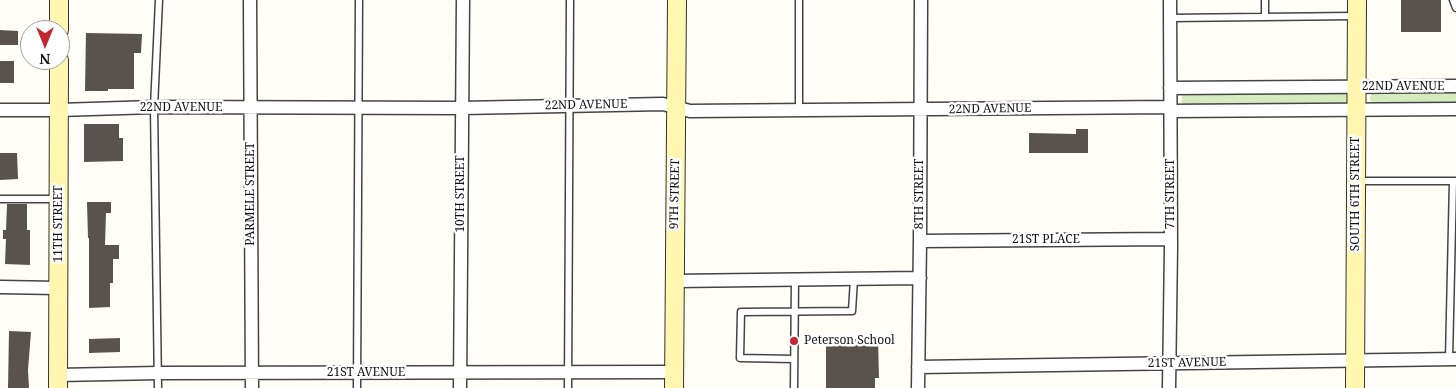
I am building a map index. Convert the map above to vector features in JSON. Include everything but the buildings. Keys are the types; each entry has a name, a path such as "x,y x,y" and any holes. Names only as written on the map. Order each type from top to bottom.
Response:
{"street":[{"path":"59,20 60,0"},
{"name":"PARMELE STREET","path":"250,0 252,388"},
{"name":"10TH STREET","path":"460,388 463,0"},
{"name":"9TH STREET","path":"674,380 677,0"},
{"name":"8TH STREET","path":"918,388 921,0"},
{"name":"7TH STREET","path":"1170,0 1170,388"},
{"name":"SOUTH 6TH STREET","path":"1355,388 1357,8"},
{"name":"11TH STREET","path":"58,381 59,70"},
{"name":"22ND AVENUE","path":"1170,88 1456,86"},
{"name":"22ND AVENUE","path":"0,110 154,107 462,108 663,104 690,111 1456,109"},
{"name":"21ST PLACE","path":"920,241 1171,239"},
{"path":"674,281 920,278"},
{"path":"0,287 58,288"},
{"name":"21ST AVENUE","path":"918,367 1453,359"},
{"name":"21ST AVENUE","path":"58,381 158,373 568,373 674,380"}],"lane":[{"path":"158,388 154,107 159,0"},
{"path":"358,388 357,108 359,0"},
{"path":"568,388 570,0"},
{"path":"799,0 799,110"},
{"path":"1265,0 1265,17"},
{"path":"1452,0 1456,8"},
{"path":"1169,18 1265,17 1357,8"},
{"path":"1356,180 1455,181 1453,359"},
{"path":"0,199 59,199"},
{"path":"794,359 740,358 741,312 852,311 854,279"},
{"path":"794,388 795,280"}],"green space":[{"path":"1456,92 1456,104 1374,105 1371,103 1370,97 1372,93"},
{"path":"1185,93 1346,93 1348,101 1346,104 1185,106 1182,105 1181,100"}],"place":[{"name":"Peterson School","path":"794,341"}]}
